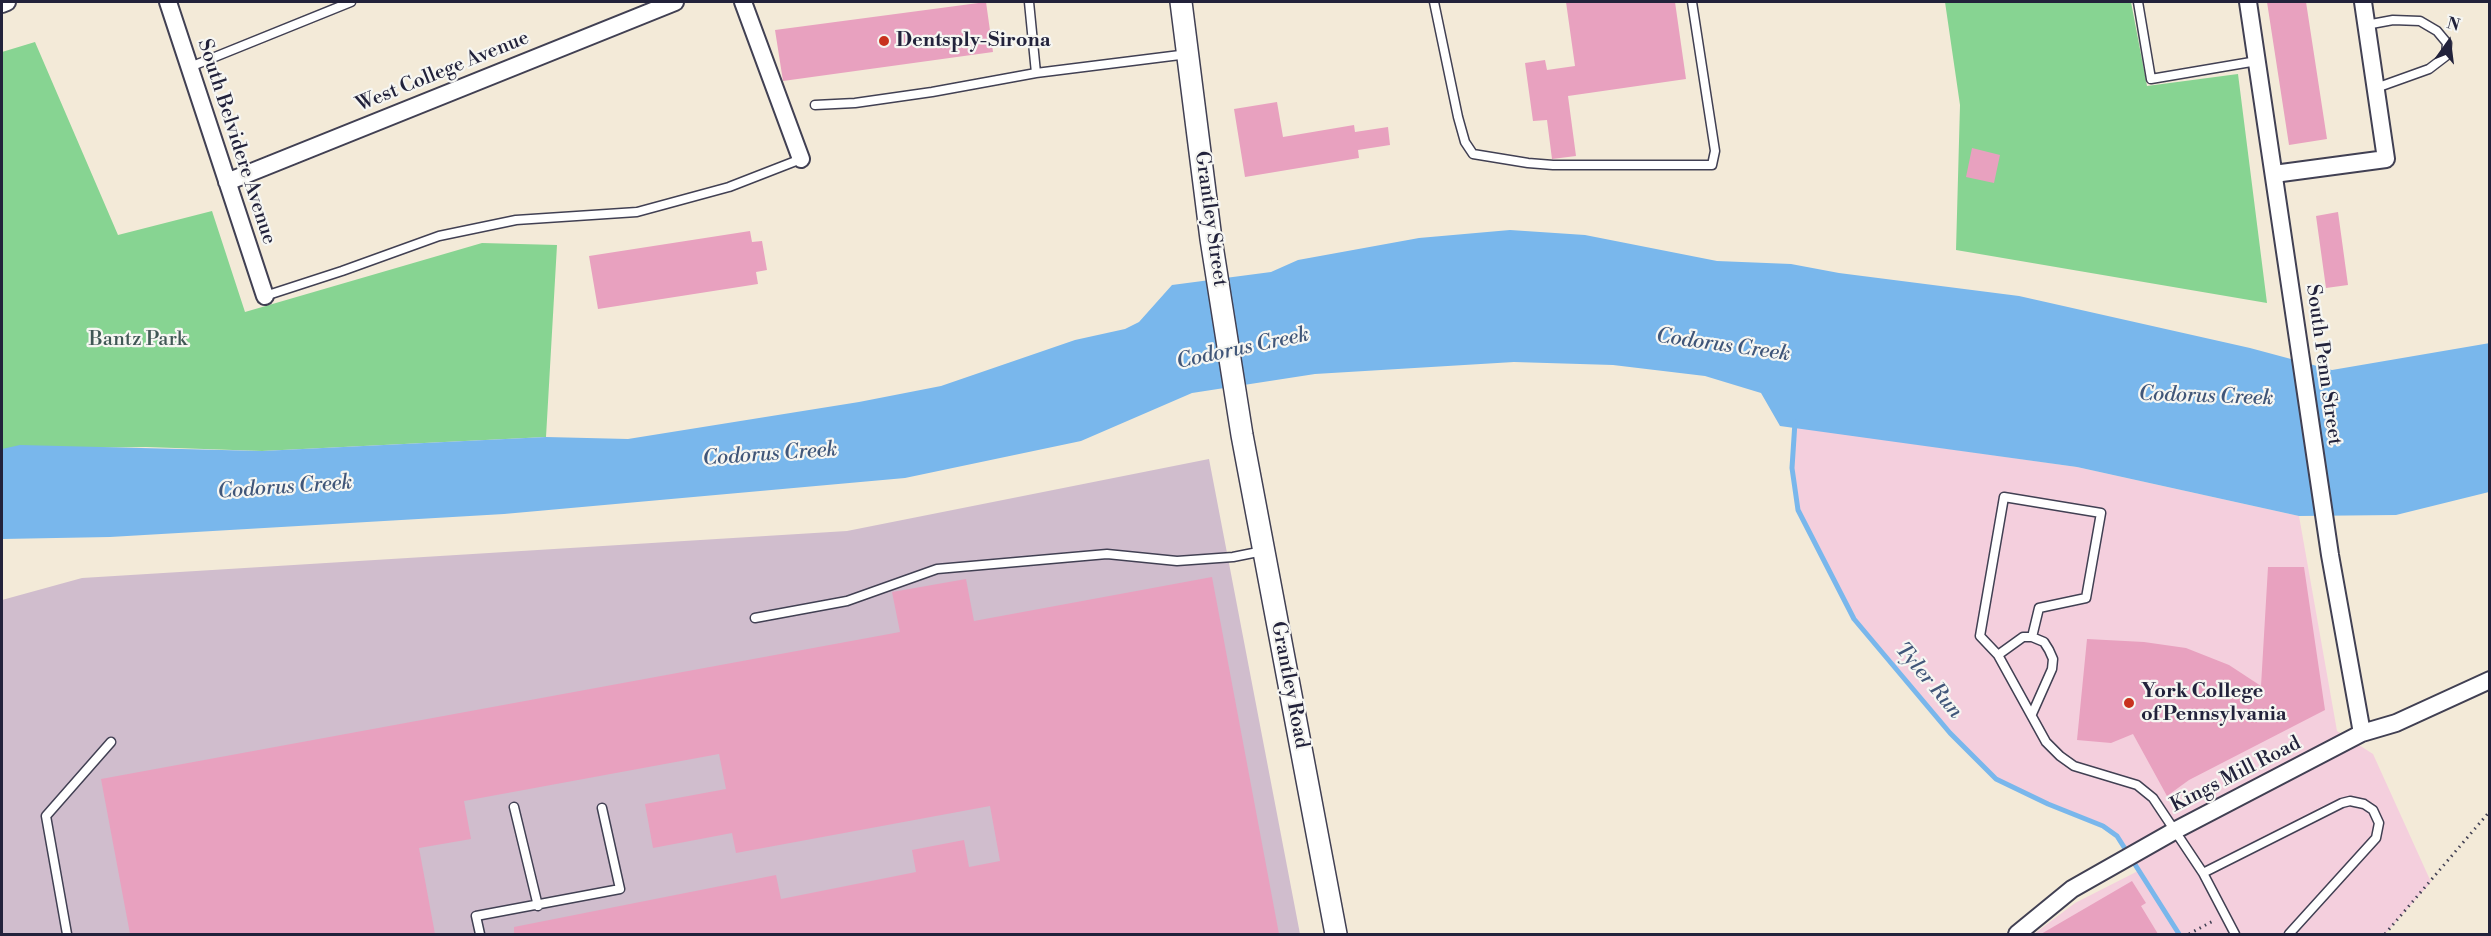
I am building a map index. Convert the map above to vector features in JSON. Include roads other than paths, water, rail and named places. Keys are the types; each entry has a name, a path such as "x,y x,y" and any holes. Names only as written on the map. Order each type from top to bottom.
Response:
{"street":[{"path":"2,4 7,2"},
{"name":"South Belvidere Avenue","path":"168,2 264,296"},
{"name":"West College Avenue","path":"227,182 675,2"},
{"path":"743,2 801,159"},
{"name":"Grantley Street","path":"1181,2 1211,239 1242,435"},
{"name":"South Penn Street","path":"2248,2 2330,555 2362,733"},
{"path":"2274,174 2386,159 2363,2"},
{"name":"Grantley Road","path":"1242,435 1336,934"},
{"name":"Kings Mill Road","path":"2017,934 2072,889 2176,830 2362,733 2396,723 2490,681"}],"lane":[{"path":"190,67 351,2"},
{"path":"1029,2 1036,73"},
{"path":"1434,2 1464,142 1473,154 1553,165 1712,165 1716,151 1692,2"},
{"path":"2138,2 2151,79 2257,62"},
{"path":"2366,25 2393,21 2420,21 2437,31 2446,43 2446,56 2428,69 2376,88"},
{"path":"815,105 855,103 1036,73 1188,54"},
{"path":"264,296 439,236 516,220 637,212 729,187 801,159"},
{"path":"2032,637 2039,608 2086,598 2101,513 2004,497 1980,636 1998,655 2046,742 2060,756 2074,766 2137,784 2153,798 2203,873 2235,934"},
{"path":"755,618 847,601 937,569 1107,554 1177,561 1233,557 1264,551"},
{"path":"1998,655 2023,637 2032,637 2044,642 2053,659 2048,682 2032,714"},
{"path":"67,934 46,816 111,742"},
{"path":"2203,873 2342,803 2350,801 2364,804 2373,810 2379,824 2376,838 2289,934"},
{"path":"514,807 538,906"},
{"path":"480,934 476,916 620,889 602,808"}],"water":[{"name":"Codorus Creek","path":"1510,230 1585,235 1717,261 1791,264 1839,273 2019,296 2250,348 2332,370 2490,343 2489,492 2396,515 2299,516 2077,467 1780,426 1761,393 1705,376 1613,365 1514,362 1315,374 1192,393 1081,441 905,478 504,514 110,537 2,539 2,449 20,445 262,451 546,437 628,439 859,402 941,386 1075,340 1125,329 1139,322 1172,285 1271,272 1298,260 1419,238"}],"waterway":[{"name":"Tyler Run","path":"1795,422 1792,468 1798,510 1854,619 1950,733 1996,779 2048,804 2103,826 2117,836 2179,934"}],"place":[{"name":"Dentsply-Sirona","path":"884,41"},
{"name":"York College of Pennsylvania","path":"2129,703"}],"park label":[{"name":"Bantz Park","path":"138,340"}]}
